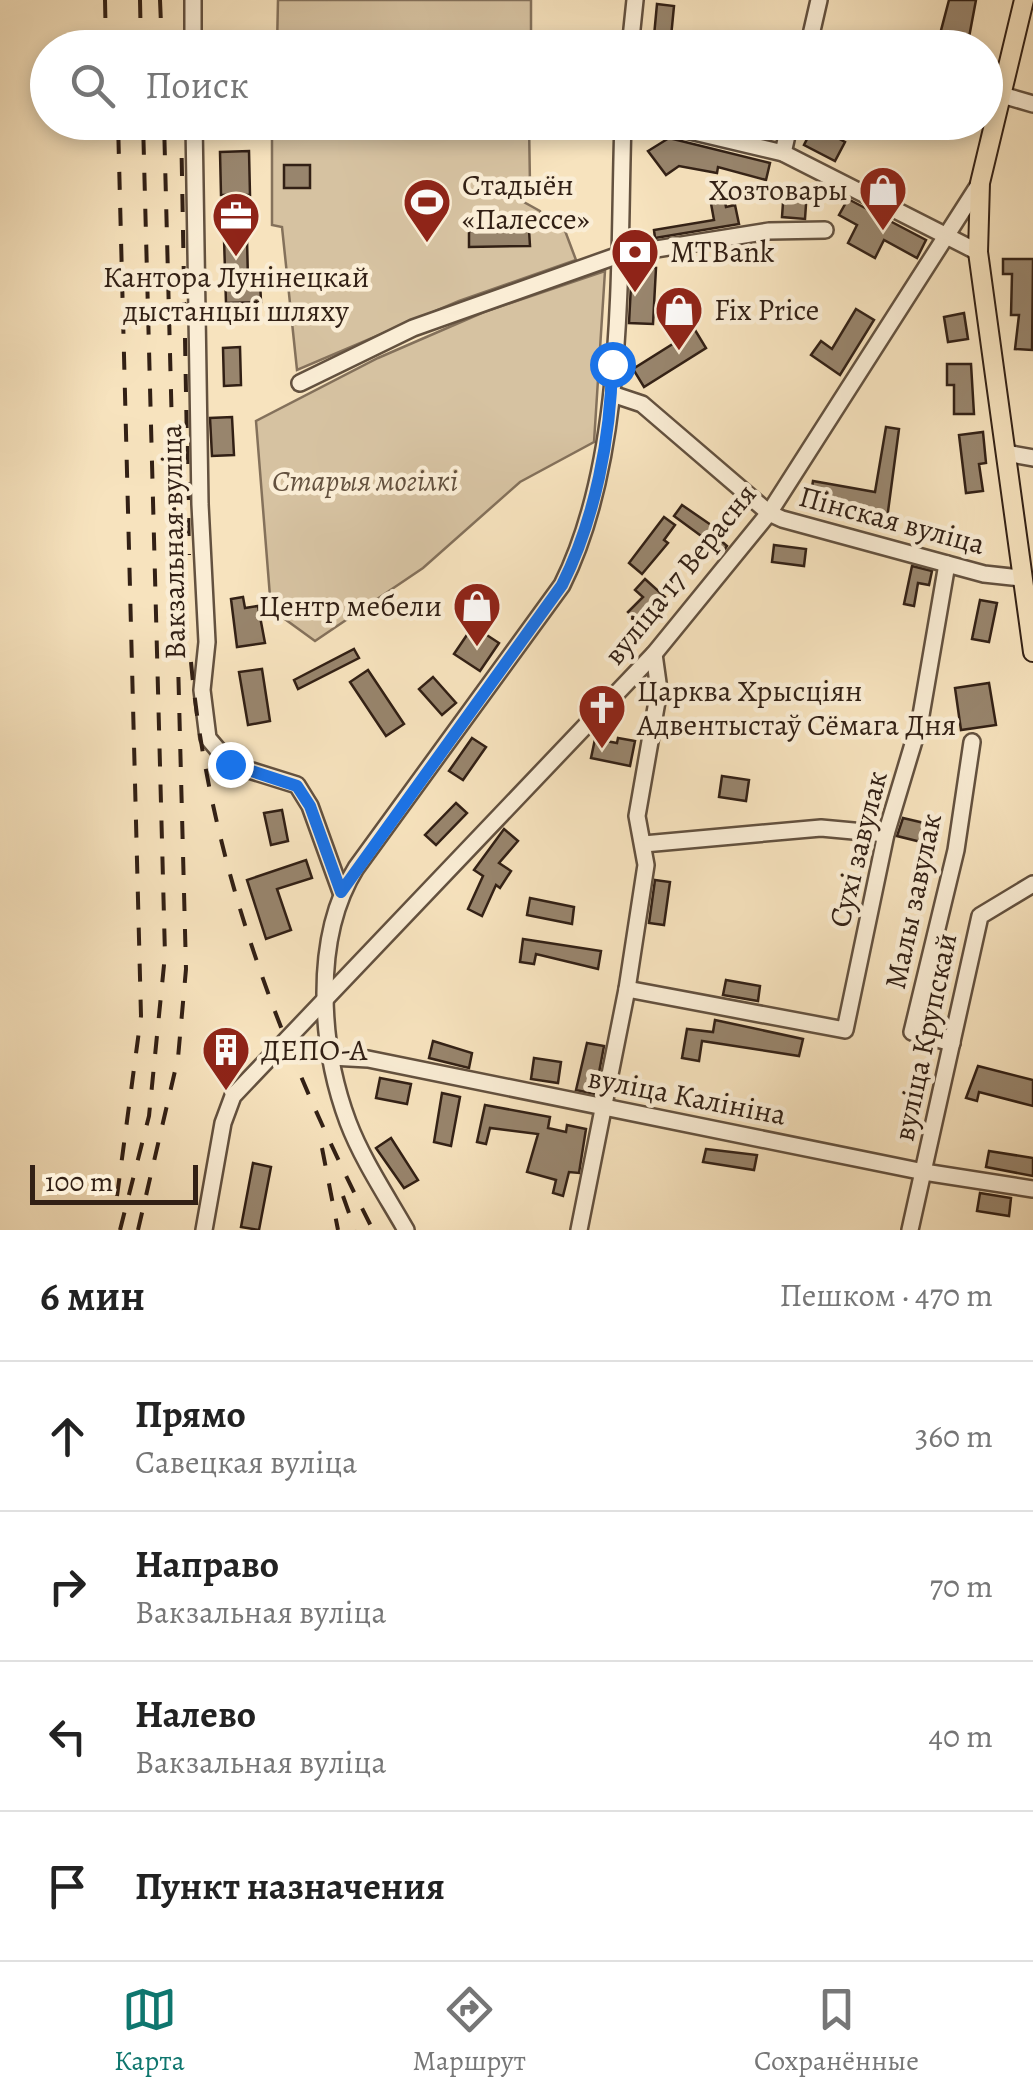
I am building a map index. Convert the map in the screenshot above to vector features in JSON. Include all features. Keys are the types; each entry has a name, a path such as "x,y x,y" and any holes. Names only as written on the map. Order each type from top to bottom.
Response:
{"main road":[{"path":"1003,91 1024,0"},
{"path":"991,140 980,183 978,252 1033,652"}],"street":[{"path":"193,0 194,30"},
{"path":"632,30 635,0"},
{"path":"812,30 819,0"},
{"path":"1003,95 1033,104"},
{"name":"Вакзальная вуліца","path":"194,140 199,486 208,642 202,690 208,738 230,764 297,786 310,806 341,892"},
{"path":"406,1230 348,1122 331,1057 326,1000 331,935 341,892 562,585 586,523 612,394 622,140"},
{"path":"728,140 783,153 978,252"},
{"path":"783,153 786,140"},
{"name":"вуліца 17 Верасня","path":"204,1230 223,1123 233,1096 654,654 769,513 980,183"},
{"path":"300,383 413,328 619,255 769,231 825,230"},
{"name":"Пінская вуліца","path":"612,394 642,404 769,513 947,564 1002,578 1021,578"},
{"path":"1006,453 1033,458"},
{"name":"Сухі завулак","path":"627,990 845,1030 886,834 920,722 947,564"},
{"path":"579,1230 627,990 646,865 637,816 659,690 654,654"},
{"name":"Малы завулак","path":"952,1043 912,1032 956,850 972,742"},
{"path":"644,844 820,828 886,834"},
{"name":"вуліца Крупскай","path":"910,1230 980,916 1033,884"},
{"name":"вуліца Калініна","path":"331,1057 368,1059 924,1172 1033,1189"}],"green space":[{"path":"278,0 531,0 531,30 277,30"},
{"name":"Стадыён «Палессе»","path":"272,140 529,140 530,185 522,185 522,201 540,211 544,227 564,228 576,260 459,301 297,370 282,227 272,225"},
{"name":"Старыя могілкі","path":"605,271 594,442 520,482 423,568 315,641 271,609 256,421 378,358 484,312"}],"building":[{"path":"949,0 976,0 970,30 941,30"},
{"path":"657,4 674,6 672,30 655,30"},
{"path":"666,140 677,140 770,163 766,180 718,167 717,173 679,166 666,175 648,151"},
{"path":"806,140 845,142 835,161 804,145"},
{"path":"249,151 250,195 221,195 220,152"},
{"path":"284,165 310,165 310,188 284,188"},
{"path":"784,188 807,190 805,219 782,217"},
{"path":"724,196 726,207 735,205 739,224 655,238 654,230 714,220 710,198"},
{"name":"Хозтовары","path":"848,199 926,240 917,258 884,240 875,258 848,243 857,225 839,215"},
{"path":"529,230 530,246 469,247 469,231"},
{"name":"Кантора Лунінецкай дыстанцыі шляху","path":"224,238 247,238 248,281 260,280 261,302 226,303"},
{"path":"1003,259 1033,259 1032,350 1015,349 1019,315 1011,315 1012,274 1003,274"},
{"path":"632,266 656,268 653,324 629,323"},
{"path":"856,309 874,320 840,375 811,355 821,341 832,349"},
{"path":"964,313 968,339 948,342 944,317"},
{"name":"Fix Price","path":"695,330 706,348 644,387 633,369"},
{"path":"240,347 241,385 224,386 223,348"},
{"path":"947,364 971,364 974,414 954,414 954,385 947,385"},
{"path":"232,417 234,455 212,456 210,418"},
{"path":"886,427 899,429 887,519 809,505 813,481 875,492"},
{"path":"983,432 986,463 979,464 983,491 966,493 959,435"},
{"path":"682,505 714,527 711,532 727,546 723,552 674,516"},
{"path":"664,517 675,525 664,540 668,543 642,574 629,563"},
{"path":"774,545 806,549 804,566 772,562"},
{"path":"912,566 932,571 929,585 918,583 914,606 904,604"},
{"path":"645,579 665,597 640,623 628,612 643,597 635,590"},
{"path":"243,597 245,608 258,606 265,643 237,647 231,599"},
{"path":"980,600 997,603 989,642 972,639"},
{"name":"Центр мебели","path":"473,626 499,643 480,671 454,654"},
{"path":"354,649 359,658 298,689 294,680"},
{"path":"262,669 270,721 248,725 239,672"},
{"path":"368,670 404,724 386,736 350,682"},
{"path":"433,677 456,703 442,715 419,689"},
{"path":"989,683 996,725 961,730 955,688"},
{"path":"472,738 486,747 463,780 449,771"},
{"path":"618,738 635,741 630,766 591,758 595,739 617,743"},
{"path":"722,776 749,780 746,801 719,797"},
{"path":"456,803 467,813 436,845 425,835"},
{"path":"282,810 288,841 271,845 264,813"},
{"path":"903,818 937,826 933,845 897,836"},
{"path":"504,829 518,841 499,863 511,871 500,888 496,885 482,916 468,909 483,876 474,870"},
{"path":"306,860 312,878 277,889 291,930 266,939 247,880"},
{"path":"655,880 670,882 664,925 649,923"},
{"path":"530,898 574,907 572,924 527,915"},
{"path":"523,939 601,951 598,969 536,954 534,964 520,962"},
{"path":"726,980 760,986 758,1001 723,995"},
{"path":"715,1020 803,1039 799,1056 702,1041 699,1061 682,1058 687,1029 713,1032"},
{"path":"433,1041 472,1053 469,1068 429,1058"},
{"path":"587,1043 604,1046 595,1094 576,1090"},
{"path":"534,1058 561,1062 558,1083 531,1079"},
{"path":"978,1066 1033,1080 1033,1106 979,1092 977,1101 966,1098"},
{"path":"380,1078 411,1084 407,1104 376,1098"},
{"path":"442,1093 460,1097 451,1146 434,1142"},
{"path":"485,1105 550,1117 548,1128 566,1132 567,1125 586,1129 579,1173 569,1172 563,1196 553,1193 556,1180 527,1172 538,1134 490,1128 486,1144 477,1142"},
{"path":"391,1138 418,1180 404,1188 376,1148"},
{"path":"706,1149 757,1155 754,1170 703,1162"},
{"path":"989,1151 1033,1158 1033,1176 986,1167"},
{"path":"253,1163 271,1167 259,1230 241,1227"},
{"path":"980,1193 1011,1198 1009,1216 977,1211"}],"railway":[{"path":"105,0 106,30"},
{"path":"140,0 141,30"},
{"path":"160,0 161,30"},
{"path":"117,1196 141,1016 118,140"},
{"path":"120,1230 149,1116 165,955 143,140"},
{"path":"138,1230 178,1058 186,969 164,140"},
{"path":"181,140 189,555"},
{"path":"191,662 214,811 255,955 309,1094 373,1230"},
{"path":"322,1148 338,1230"},
{"path":"343,1196 355,1230"}],"place":[{"name":"Хозтовары","path":"883,232"},
{"name":"Стадыён «Палессе»","path":"427,244"},
{"name":"Кантора Лунінецкай дыстанцыі шляху","path":"236,258"},
{"name":"MTBank","path":"635,294"},
{"name":"Fix Price","path":"679,352"},
{"name":"Центр мебели","path":"477,648"},
{"name":"Царква Хрысціян Адвентыстаў Сёмага Дня","path":"602,750"},
{"name":"ДЕПО-А","path":"226,1092"}],"route":[{"path":"230,764 297,786 310,806 341,892 562,585 576,558 604,447 612,364"}]}
